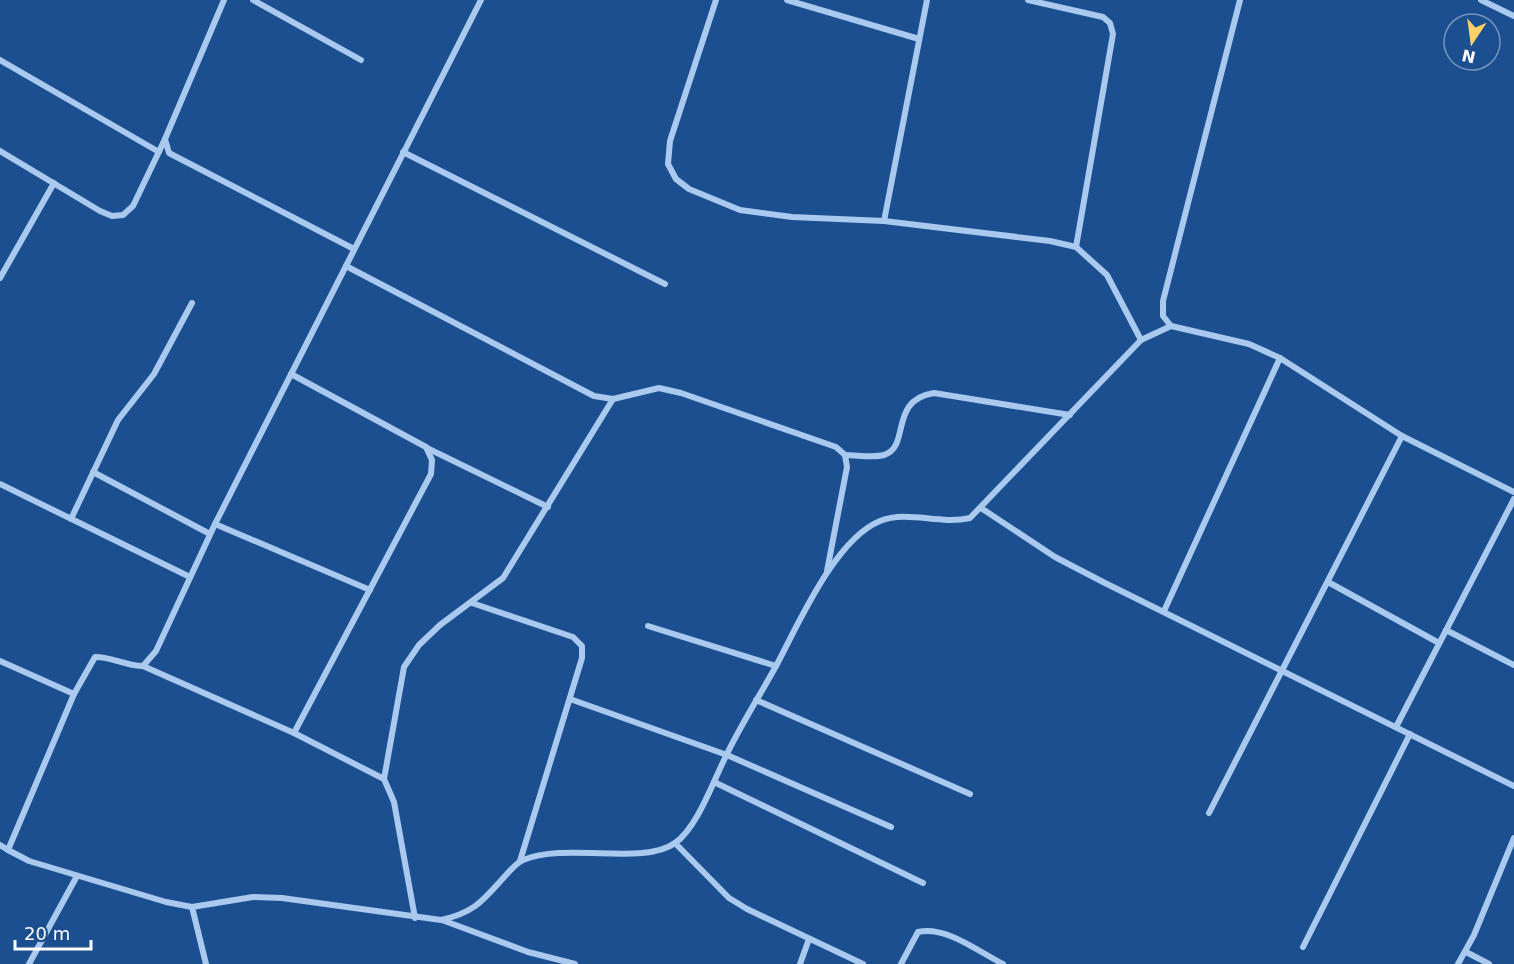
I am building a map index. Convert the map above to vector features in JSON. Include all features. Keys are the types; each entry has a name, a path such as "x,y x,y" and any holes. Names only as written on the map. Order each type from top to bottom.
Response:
{"street":[{"path":"0,151 100,211 112,216 123,215 133,206 159,152 225,0"},
{"path":"253,0 361,60"},
{"path":"143,666 156,651 210,534 481,0"},
{"path":"716,0 670,141 668,164 676,179 689,189 740,210 792,218 885,221 1050,241 1076,247 1107,275 1142,340"},
{"path":"787,0 919,39"},
{"path":"885,221 927,0"},
{"path":"1028,0 1103,17 1110,23 1113,34 1076,247"},
{"path":"1240,0 1162,301 1163,316 1171,326 1240,342 1280,357 1402,436 1514,492"},
{"path":"1481,0 1514,16"},
{"path":"0,60 159,152"},
{"path":"165,139 169,153 176,159 354,249"},
{"path":"403,152 665,284"},
{"path":"0,278 54,183"},
{"path":"346,266 569,385 594,396 613,399 659,388 681,393 836,447 845,455 847,467 827,572"},
{"path":"71,519 118,420 154,374 192,303"},
{"path":"520,861 558,852 653,853 675,843 695,819 727,754 827,572 862,532 881,521 903,516 952,522 970,518 1142,340 1171,326"},
{"path":"1164,612 1280,357"},
{"path":"291,374 426,447 548,507"},
{"path":"845,455 883,455 892,450 904,416 911,403 919,395 934,393 1070,415"},
{"path":"415,918 394,802 384,779 404,668 419,645 433,632 503,578 613,399"},
{"path":"1209,813 1402,436"},
{"path":"294,733 431,474 432,460 426,447"},
{"path":"93,472 210,534"},
{"path":"0,484 190,577"},
{"path":"1396,727 1514,499"},
{"path":"981,508 1055,557 1514,786"},
{"path":"215,524 370,590"},
{"path":"1328,582 1439,643"},
{"path":"441,920 465,915 520,861 582,658 582,645 573,637 472,603"},
{"path":"648,626 776,666"},
{"path":"1446,630 1514,665"},
{"path":"8,850 74,694 95,657 113,657 130,666 143,666 294,733 384,779"},
{"path":"0,661 74,694"},
{"path":"570,699 727,754 891,827"},
{"path":"756,700 970,794"},
{"path":"1303,947 1410,734"},
{"path":"714,782 923,883"},
{"path":"1458,964 1466,952 1514,838"},
{"path":"675,843 729,898 766,919 863,964"},
{"path":"0,845 29,861 166,902 192,906 253,897 282,898 441,920 528,952 575,964"},
{"path":"29,964 76,876"},
{"path":"192,906 206,964"},
{"path":"901,964 918,932 927,930 941,933 1003,964"},
{"path":"800,964 809,939"},
{"path":"1466,952 1488,964"}]}
